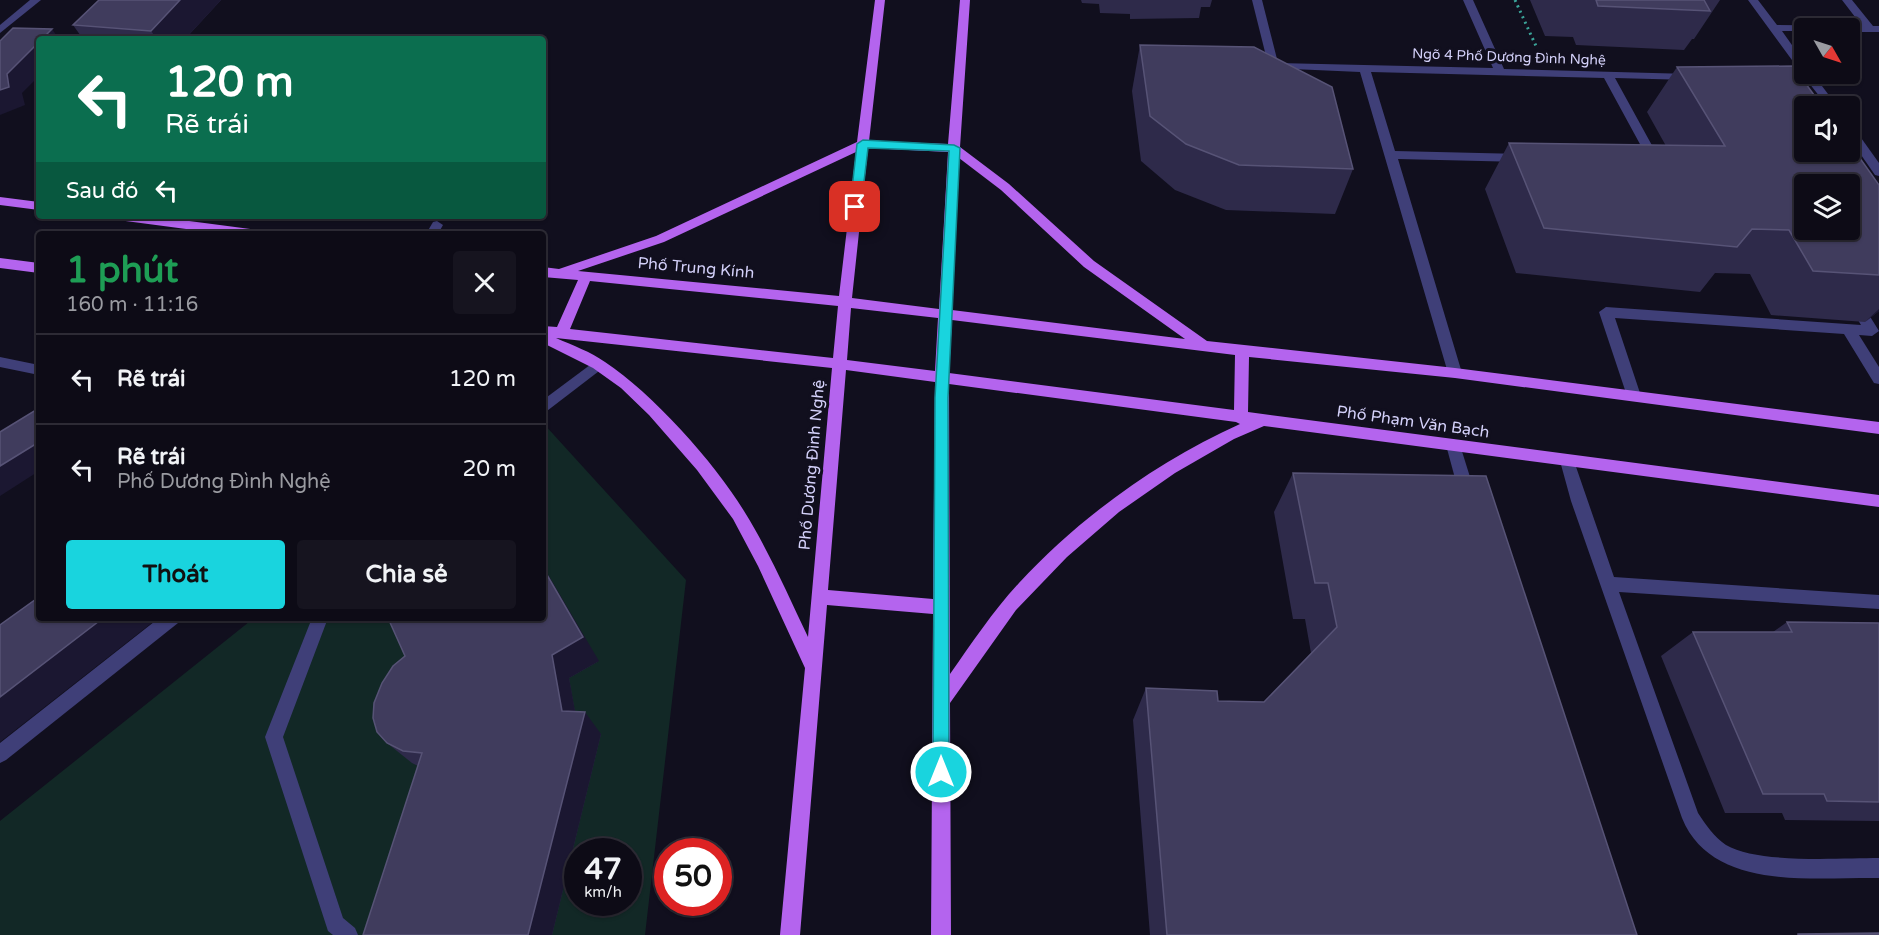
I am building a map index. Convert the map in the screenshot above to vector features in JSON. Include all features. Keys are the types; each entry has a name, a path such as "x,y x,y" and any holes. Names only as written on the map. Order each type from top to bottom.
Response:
{"main road":[{"name":"Phố Dương Đình Nghệ","path":"790,935 845,302 880,0"},
{"path":"941,935 942,378 954,148 965,0"},
{"path":"548,273 660,239 863,144 954,148 1005,186 1089,264 1204,346"},
{"path":"0,201 36,206"},
{"path":"141,219 235,231"},
{"path":"0,263 36,268"},
{"name":"Phố Trung Kính","path":"548,273 845,302 946,315"},
{"path":"561,333 585,276"},
{"path":"946,315 1242,351 1455,373 1879,428"},
{"path":"546,331 840,364"},
{"path":"546,338 598,364 626,384 654,411 702,466 738,514 783,598 814,670"},
{"path":"1241,418 1242,351"},
{"name":"Phố Phạm Văn Bạch","path":"840,364 1879,501"},
{"path":"941,702 991,630 1036,576 1099,520 1187,457 1229,434 1263,420"},
{"path":"820,597 942,607"}],"street":[{"path":"0,30 36,0"},
{"name":"Ngõ 4 Phố Dương Đình Nghệ","path":"1257,0 1273,66 1700,77"},
{"path":"1468,0 1500,72"},
{"path":"1753,0 1794,55"},
{"path":"1846,0 1875,29"},
{"path":"1774,28 1875,29"},
{"path":"1365,69 1455,373"},
{"path":"1608,75 1654,160 1642,160"},
{"path":"1770,79 1794,78"},
{"path":"1860,145 1879,172"},
{"path":"1391,155 1534,158"},
{"path":"1634,396 1606,312 1872,331 1849,294"},
{"path":"1849,330 1879,379"},
{"path":"0,362 36,369"},
{"path":"546,406 598,364"},
{"path":"1453,446 1472,508"},
{"path":"1567,461 1691,818 1703,837 1722,853 1752,865 1879,868"},
{"path":"1608,584 1879,602"},
{"path":"0,754 168,621"},
{"path":"319,621 274,737 335,924 348,935"}],"path":[{"path":"1515,0 1549,74"}],"green space":[{"path":"546,426 686,580 656,838 654,838 645,935 0,935 0,821 250,621 546,621"}],"building":[{"path":"99,0 180,0 151,31 73,25"},
{"path":"1596,0 1704,0 1710,11 1598,6"},
{"path":"13,28 52,29 45,36 36,36 36,45 7,74 9,87 0,90 0,41"},
{"path":"1140,45 1254,47 1332,87 1353,169 1239,165 1186,144 1150,116"},
{"path":"1793,66 1794,84 1806,84 1815,96 1794,96 1794,162 1860,162 1860,158 1879,185 1879,275 1813,271 1795,240 1860,240 1860,174 1794,174 1794,239 1789,230 1752,229 1737,247 1544,228 1509,143 1725,146 1677,67"},
{"path":"36,410 36,444 0,466 0,432"},
{"path":"1293,473 1486,476 1637,935 1167,935 1146,688 1217,691 1218,701 1264,702 1337,627 1328,583 1315,583"},
{"path":"546,573 583,637 552,655 562,711 585,712 528,935 363,935 422,753 403,751 387,743 377,732 373,718 374,703 382,683 393,666 405,656 389,621 546,621"},
{"path":"36,599 36,621 99,621 0,697 0,625"},
{"path":"1787,622 1879,623 1879,802 1827,801 1824,794 1763,794 1693,632 1792,632"},
{"path":"1879,933 1879,935 1798,935 1798,934"}],"route":[{"path":"855,207 863,144 954,148 941,398 941,772"}]}
